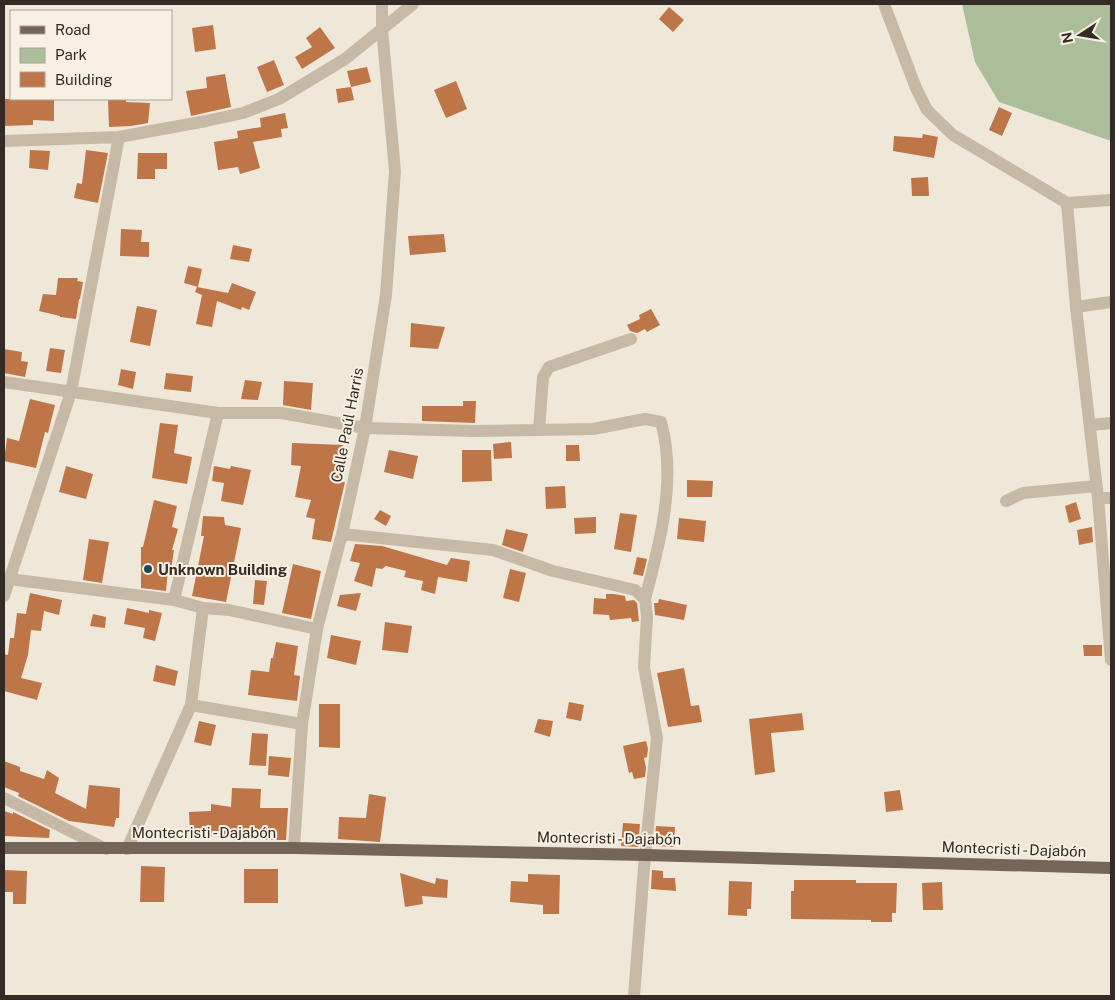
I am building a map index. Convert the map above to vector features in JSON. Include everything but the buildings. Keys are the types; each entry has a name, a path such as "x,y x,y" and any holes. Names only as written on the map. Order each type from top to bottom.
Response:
{"main road":[{"name":"Montecristi - Dajabón","path":"4,848 294,848 645,855 1111,868"}],"street":[{"name":"Calle Paúl Harris","path":"294,848 302,724 317,629 342,534 365,428 386,296 395,171 382,29 382,4"},
{"path":"4,141 119,137 206,122 243,113 279,99 345,59 413,4"},
{"path":"884,4 916,88 927,110 954,135 1067,203 1111,200"},
{"path":"4,596 71,392 119,137"},
{"path":"1067,203 1076,307 1091,425 1109,614 1111,660"},
{"path":"1076,307 1111,302"},
{"path":"539,430 543,377 549,367 631,339"},
{"path":"4,382 218,414 282,413 365,428 474,431 593,429 645,419 661,422 666,439 666,494 660,545 645,599 647,617 644,666 657,738 645,855 634,996"},
{"path":"174,600 218,414"},
{"path":"1091,425 1111,423"},
{"path":"1006,501 1023,493 1097,492 1111,498"},
{"path":"342,534 493,550 553,571 636,590 645,599"},
{"path":"9,579 174,600 203,608 229,610 317,629"},
{"path":"127,849 191,705 203,608"},
{"path":"191,705 302,724"},
{"path":"4,798 106,849"}],"green space":[{"path":"962,4 1111,4 1111,141 999,102 975,62"}],"place":[{"name":"Unknown Building","path":"148,569"}]}
